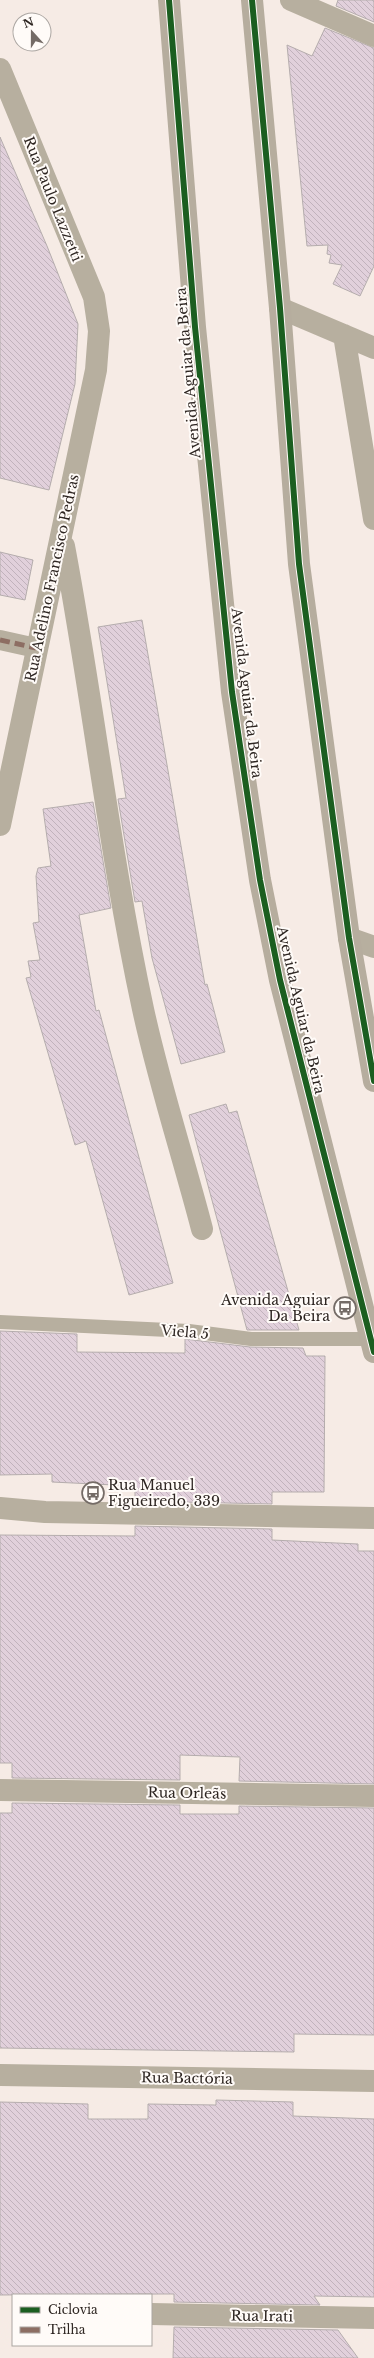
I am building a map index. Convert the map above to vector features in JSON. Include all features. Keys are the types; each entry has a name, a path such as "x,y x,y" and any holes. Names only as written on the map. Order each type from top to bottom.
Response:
{"main road":[{"name":"Avenida Aguiar da Beira","path":"169,0 195,327 232,684 260,880 280,980 372,1345"},
{"path":"252,0 280,308 299,564 349,938 374,1081"}],"street":[{"path":"291,0 374,36"},
{"name":"Rua Paulo Lazzetti","path":"0,69 94,297 99,331"},
{"path":"280,308 374,348"},
{"name":"Rua Adelino Francisco Pedras","path":"0,825 36,648 62,537 96,370 99,331"},
{"path":"344,334 374,519"},
{"path":"62,537 84,656 119,881 144,1010 202,1229"},
{"path":"0,640 36,648"},
{"path":"349,938 374,947"},
{"path":"0,1508 53,1512 374,1518"},
{"name":"Rua Orleãs","path":"0,1790 374,1796"},
{"name":"Rua Bactória","path":"0,2075 374,2081"},
{"name":"Rua Irati","path":"152,2314 374,2318"}],"lane":[{"name":"Viela 5","path":"0,1322 189,1331 251,1339 372,1345"}],"building":[{"path":"338,0 374,0 374,22 336,6"},
{"path":"325,28 374,48 374,266 360,296 333,284 342,265 329,263 331,255 327,254 328,245 307,246 287,45 312,56"},
{"path":"0,137 47,246 78,324 75,384 49,490 0,478"},
{"path":"0,552 33,560 25,600 0,595"},
{"path":"142,620 205,985 207,984 225,1052 181,1064 152,958 142,901 135,902 118,799 126,798 98,627"},
{"path":"93,802 111,908 79,915 96,1011 99,1010 173,1283 129,1295 86,1141 75,1145 26,978 31,977 28,961 40,960 33,923 39,922 36,876 38,868 51,866 43,809"},
{"path":"226,1104 229,1113 237,1111 299,1330 247,1330 189,1115"},
{"path":"0,1331 77,1334 77,1352 185,1353 185,1339 250,1347 303,1348 306,1356 325,1356 324,1492 272,1492 272,1504 135,1501 135,1486 52,1482 52,1474 0,1475"},
{"path":"135,1526 272,1529 272,1540 358,1544 358,1551 374,1551 374,1784 239,1781 240,1757 180,1755 180,1780 12,1778 12,1763 0,1763 0,1535 135,1536"},
{"path":"12,1803 180,1805 180,1814 239,1814 239,1806 374,1808 374,2035 294,2034 294,2052 0,2048 0,1813 12,1813"},
{"path":"216,2100 293,2102 293,2116 374,2119 374,2297 314,2296 320,2305 174,2302 174,2294 0,2295 0,2102 88,2104 88,2119 148,2119 148,2104 216,2105"},
{"path":"174,2327 338,2330 358,2358 173,2358"}],"marked path":[{"path":"0,640 36,648"}],"cycle path":[{"path":"169,0 195,327 232,692 260,880 280,980 374,1352"},
{"path":"252,0 280,308 299,564 349,938 374,1081"}],"place":[{"name":"Avenida Aguiar Da Beira","path":"345,1308"},
{"name":"Rua Manuel Figueiredo, 339","path":"93,1493"}]}
